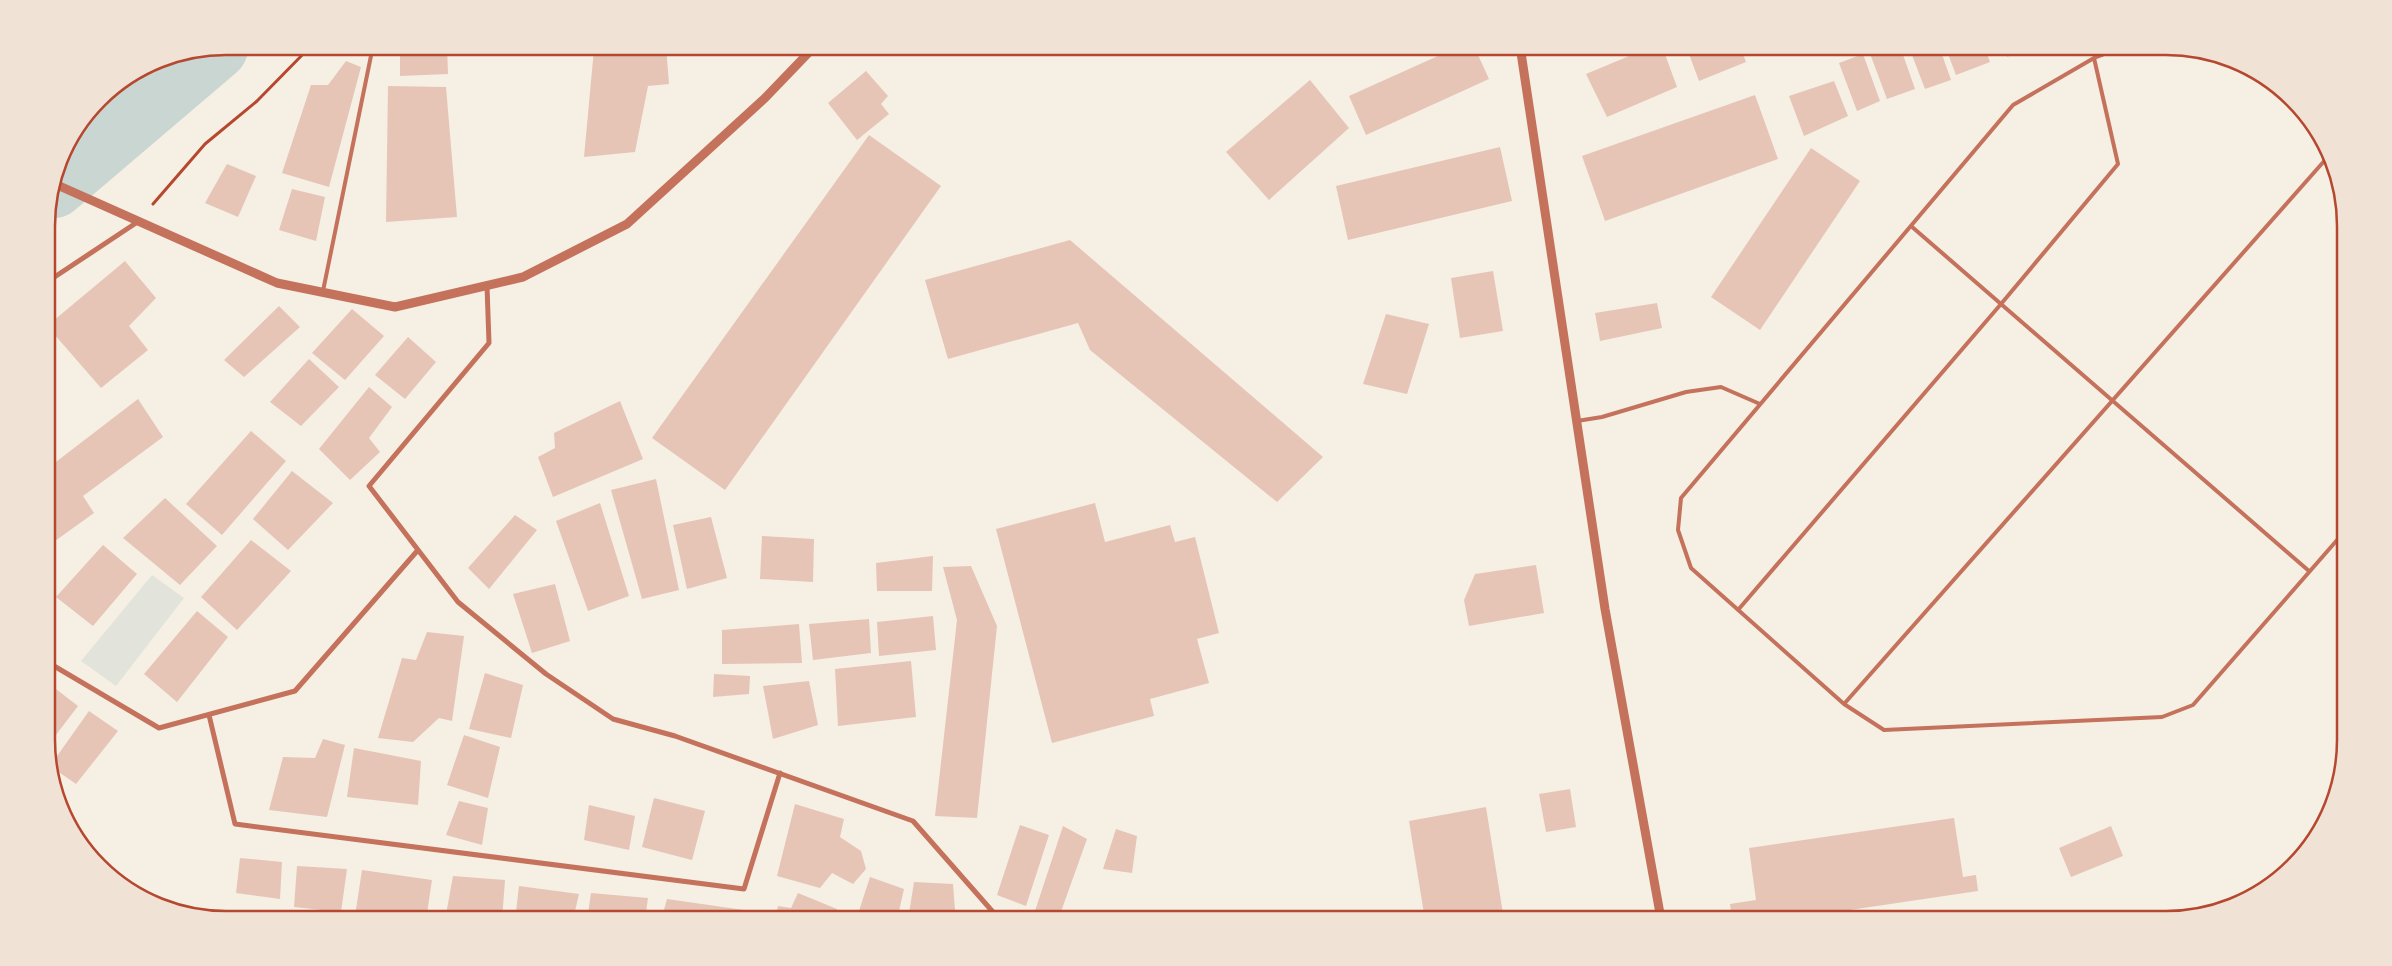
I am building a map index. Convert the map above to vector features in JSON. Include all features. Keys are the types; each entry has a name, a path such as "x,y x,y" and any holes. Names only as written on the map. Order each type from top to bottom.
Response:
{"street":[{"path":"60,186 277,283 395,307 523,277 627,224 765,98 806,55"},
{"path":"1521,55 1605,609 1659,911"},
{"path":"55,277 139,221"},
{"path":"487,286 489,343 368,486 458,602 546,674 613,719 675,736 913,821 992,911"},
{"path":"55,667 159,728 295,691 418,550"},
{"path":"210,714 235,824 744,889 780,774"}],"lane":[{"path":"323,292 371,55"},
{"path":"2102,55 2013,105 1681,498 1678,530 1691,568 1844,704 1884,730 2162,717 2192,705 2337,540"},
{"path":"1738,610 2001,304 2118,164 2094,58"},
{"path":"1844,704 2324,161"},
{"path":"1911,226 2308,572"},
{"path":"1577,421 1602,416 1686,392 1722,387 1760,404"}],"path":[{"path":"139,221 178,172 204,144 257,101 302,55"}],"shaded area":[{"path":"152,575 184,598 116,686 81,661"}],"building":[{"path":"400,55 447,55 448,74 400,76"},
{"path":"593,55 667,55 669,84 648,86 635,152 584,157"},
{"path":"1440,55 1478,55 1489,79 1366,135 1349,96"},
{"path":"1631,55 1665,55 1677,87 1607,117 1586,74"},
{"path":"1689,55 1743,55 1746,62 1699,81"},
{"path":"1863,55 1880,101 1857,111 1839,63"},
{"path":"1870,55 1903,55 1915,89 1887,99"},
{"path":"1912,55 1942,55 1951,80 1925,89"},
{"path":"1948,55 1987,55 1990,62 1956,75"},
{"path":"346,61 361,67 329,187 282,173 311,85 328,85"},
{"path":"866,71 888,96 881,104 889,114 857,140 828,103"},
{"path":"1310,80 1349,128 1269,200 1226,152"},
{"path":"1834,81 1848,116 1804,136 1789,96"},
{"path":"388,86 446,87 457,217 386,222"},
{"path":"1755,95 1778,159 1605,221 1582,156"},
{"path":"869,135 941,186 725,490 652,438"},
{"path":"1500,147 1512,201 1348,240 1336,186"},
{"path":"1811,148 1860,181 1760,330 1711,297"},
{"path":"227,164 256,176 238,217 205,203"},
{"path":"292,189 325,197 316,241 279,230"},
{"path":"1070,240 1323,457 1277,502 1090,350 1078,323 948,359 925,280"},
{"path":"125,261 156,298 129,326 148,350 101,388 55,335 55,319"},
{"path":"1493,271 1503,331 1460,338 1451,278"},
{"path":"1657,303 1662,328 1600,341 1595,313"},
{"path":"279,306 300,327 244,377 224,360"},
{"path":"352,309 384,336 345,380 312,353"},
{"path":"1386,314 1429,324 1407,394 1363,384"},
{"path":"408,337 436,362 405,399 375,375"},
{"path":"309,359 339,387 301,426 270,402"},
{"path":"369,387 392,407 369,438 380,452 350,480 319,449"},
{"path":"138,399 163,437 83,496 94,513 55,541 55,463"},
{"path":"620,401 643,459 553,497 538,457 555,448 554,433"},
{"path":"251,431 286,461 222,535 186,504"},
{"path":"292,471 333,503 288,550 253,519"},
{"path":"656,479 679,590 642,599 611,490"},
{"path":"165,498 217,546 180,585 123,538"},
{"path":"600,503 629,596 588,611 556,521"},
{"path":"1095,503 1105,542 1170,525 1175,542 1195,537 1219,633 1197,639 1209,683 1150,699 1154,716 1052,743 996,529"},
{"path":"515,515 537,530 489,589 468,568"},
{"path":"711,517 727,578 687,589 673,525"},
{"path":"762,536 814,539 813,582 760,579"},
{"path":"251,540 291,571 237,630 201,597"},
{"path":"103,545 137,574 93,626 56,597"},
{"path":"933,556 932,591 877,591 876,563"},
{"path":"1536,565 1544,613 1469,626 1464,600 1475,574"},
{"path":"971,566 997,626 977,818 935,816 957,620 943,567"},
{"path":"555,584 570,641 532,653 513,594"},
{"path":"197,611 228,637 177,702 144,674"},
{"path":"933,616 936,650 879,656 877,622"},
{"path":"869,619 871,653 813,660 809,624"},
{"path":"799,624 802,663 722,664 722,630"},
{"path":"427,632 464,636 452,721 439,718 413,742 378,738 402,658 416,660"},
{"path":"911,661 916,717 838,726 835,669"},
{"path":"485,673 523,685 511,738 469,729"},
{"path":"714,674 750,676 749,694 713,697"},
{"path":"809,681 818,725 773,739 763,686"},
{"path":"55,688 78,706 55,736"},
{"path":"89,711 118,731 76,784 58,771 56,758"},
{"path":"464,735 500,747 488,798 447,785"},
{"path":"323,739 345,745 327,817 269,810 283,757 315,758"},
{"path":"354,748 421,761 418,805 347,797"},
{"path":"1570,789 1576,827 1546,832 1539,794"},
{"path":"654,798 705,811 692,860 642,847"},
{"path":"459,801 488,808 482,845 446,835"},
{"path":"795,804 844,819 840,837 861,851 866,869 853,884 832,873 820,888 777,876"},
{"path":"589,805 635,816 629,850 584,840"},
{"path":"1486,807 1503,911 1424,911 1409,821"},
{"path":"1954,818 1963,877 1976,875 1978,891 1843,911 1731,911 1730,904 1756,900 1749,848"},
{"path":"1020,825 1049,835 1026,906 997,895"},
{"path":"1063,826 1087,839 1061,911 1035,911"},
{"path":"2111,826 2123,856 2071,877 2059,848"},
{"path":"1116,829 1137,836 1132,873 1103,869"},
{"path":"240,858 282,862 280,899 236,893"},
{"path":"297,866 347,869 341,911 294,907"},
{"path":"362,870 432,880 427,911 356,911"},
{"path":"453,876 505,880 503,911 447,911"},
{"path":"870,877 904,889 899,911 859,911"},
{"path":"914,882 953,884 955,910 958,911 909,911"},
{"path":"519,886 579,894 575,911 516,911"},
{"path":"591,893 648,898 646,911 588,911"},
{"path":"798,893 837,909 836,911 777,911 778,906 791,908"},
{"path":"667,899 751,911 664,911"}],"waterway":[{"path":"62,179 207,56"}]}
